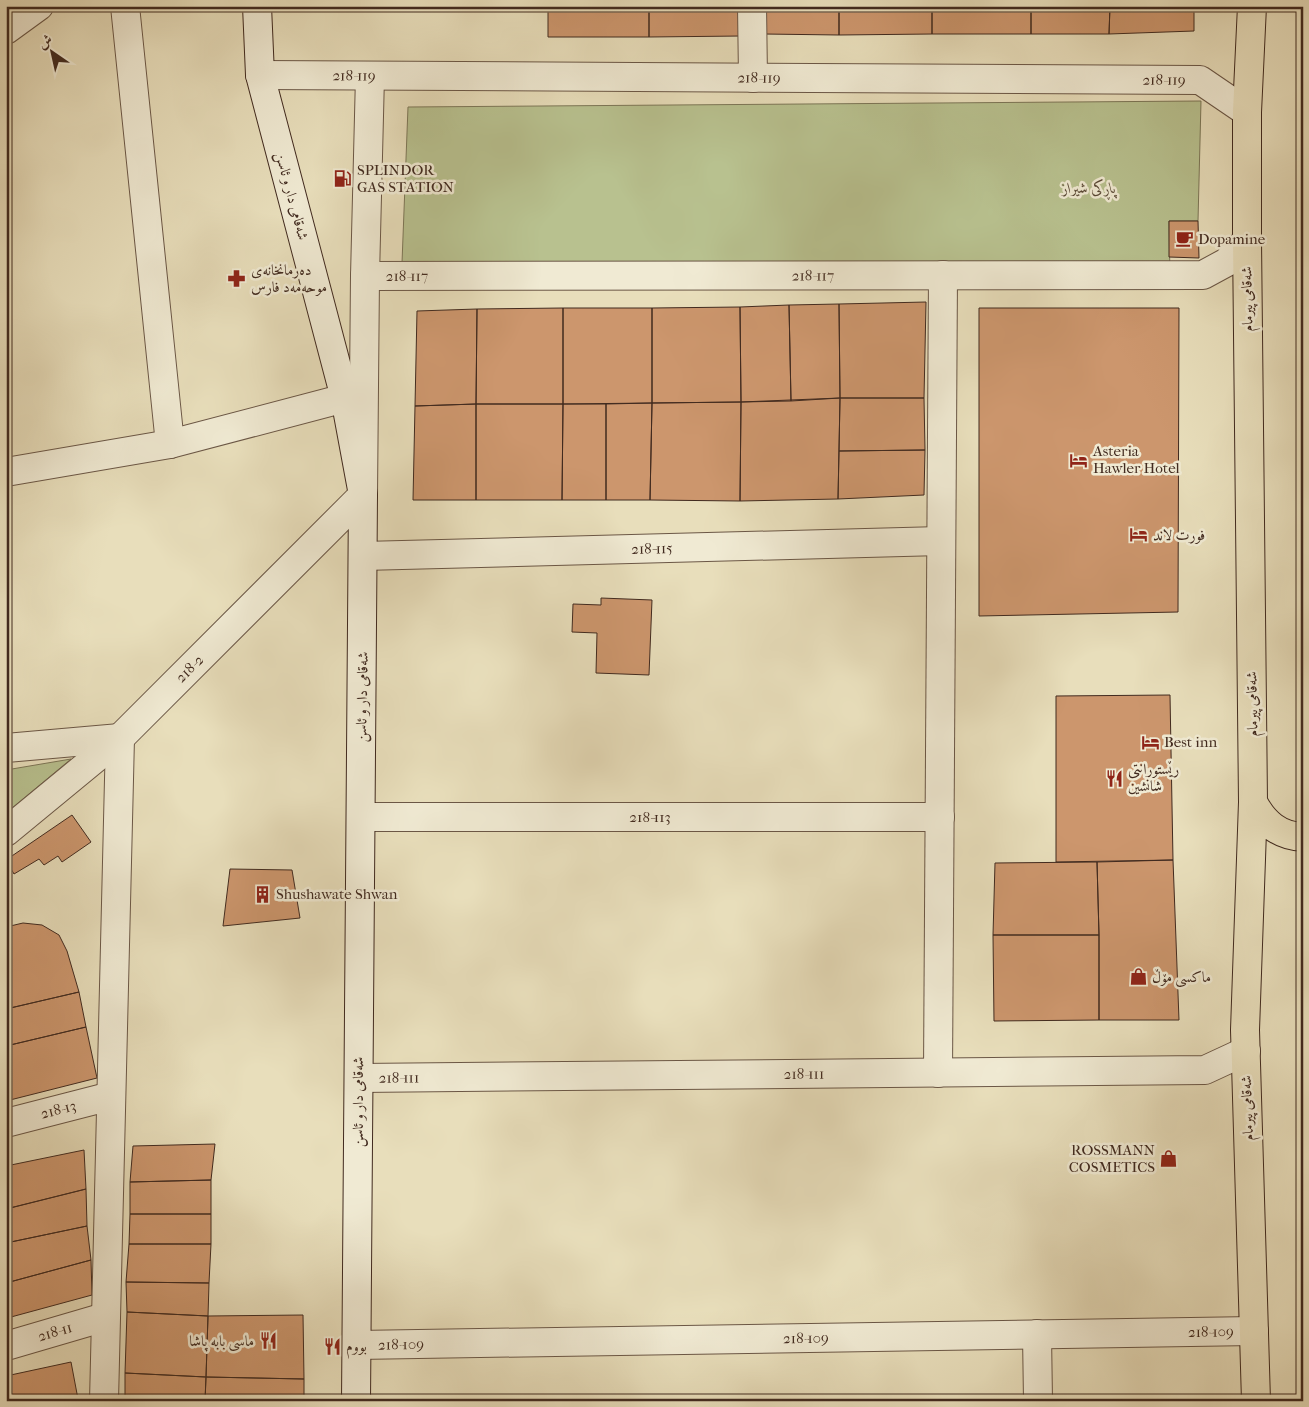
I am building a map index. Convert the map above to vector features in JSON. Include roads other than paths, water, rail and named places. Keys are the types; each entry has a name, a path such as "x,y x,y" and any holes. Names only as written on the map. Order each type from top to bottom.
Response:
{"highway":[{"name":"شەقامی پیرمام","path":"1252,6 1247,112 1246,240 1253,802 1246,1051 1256,1401"},
{"path":"1253,802 1259,814 1268,825 1280,833 1303,838"}],"street":[{"path":"6,30 39,6"},
{"path":"125,6 170,444"},
{"name":"شەقامی دار و ئاسن","path":"257,6 260,75 345,398 363,495 356,1401"},
{"path":"752,6 754,78"},
{"name":"218-119","path":"260,75 1200,80 1247,112"},
{"path":"363,495 365,276 370,76"},
{"name":"218-117","path":"365,276 1203,275 1227,262 1246,240"},
{"path":"938,1073 943,275"},
{"path":"6,472 170,444 345,398"},
{"name":"218-2","path":"6,832 120,738 363,495"},
{"name":"218-115","path":"363,556 941,541"},
{"path":"6,748 120,738 104,1401"},
{"name":"218-113","path":"361,817 940,817"},
{"name":"218-111","path":"359,1078 1205,1070 1246,1051"},
{"name":"218-13","path":"6,1123 111,1096"},
{"name":"218-11","path":"6,1346 105,1317"},
{"name":"218-109","path":"357,1345 1254,1331"},
{"path":"1037,1334 1038,1401"}],"place":[{"name":"SPLINDOR GAS STATION","path":"343,179"},
{"name":"Dopamine","path":"1184,239"},
{"name":"دەرمانخانەی موحەمەد فارس","path":"237,279"},
{"name":"Asteria Hawler Hotel","path":"1079,460"},
{"name":"فورت لاند","path":"1139,535"},
{"name":"Best inn","path":"1150,742"},
{"name":"رێستورانتی شانشین","path":"1114,778"},
{"name":"Shushawate Shwan","path":"262,894"},
{"name":"ماكسی مۆڵ","path":"1138,977"},
{"name":"ROSSMANN COSMETICS","path":"1169,1159"},
{"name":"ماسی بابە پاشا","path":"268,1341"},
{"name":"بووم","path":"332,1346"}],"park label":[{"name":"پاڕکی شیراز","path":"1089,188"}]}
